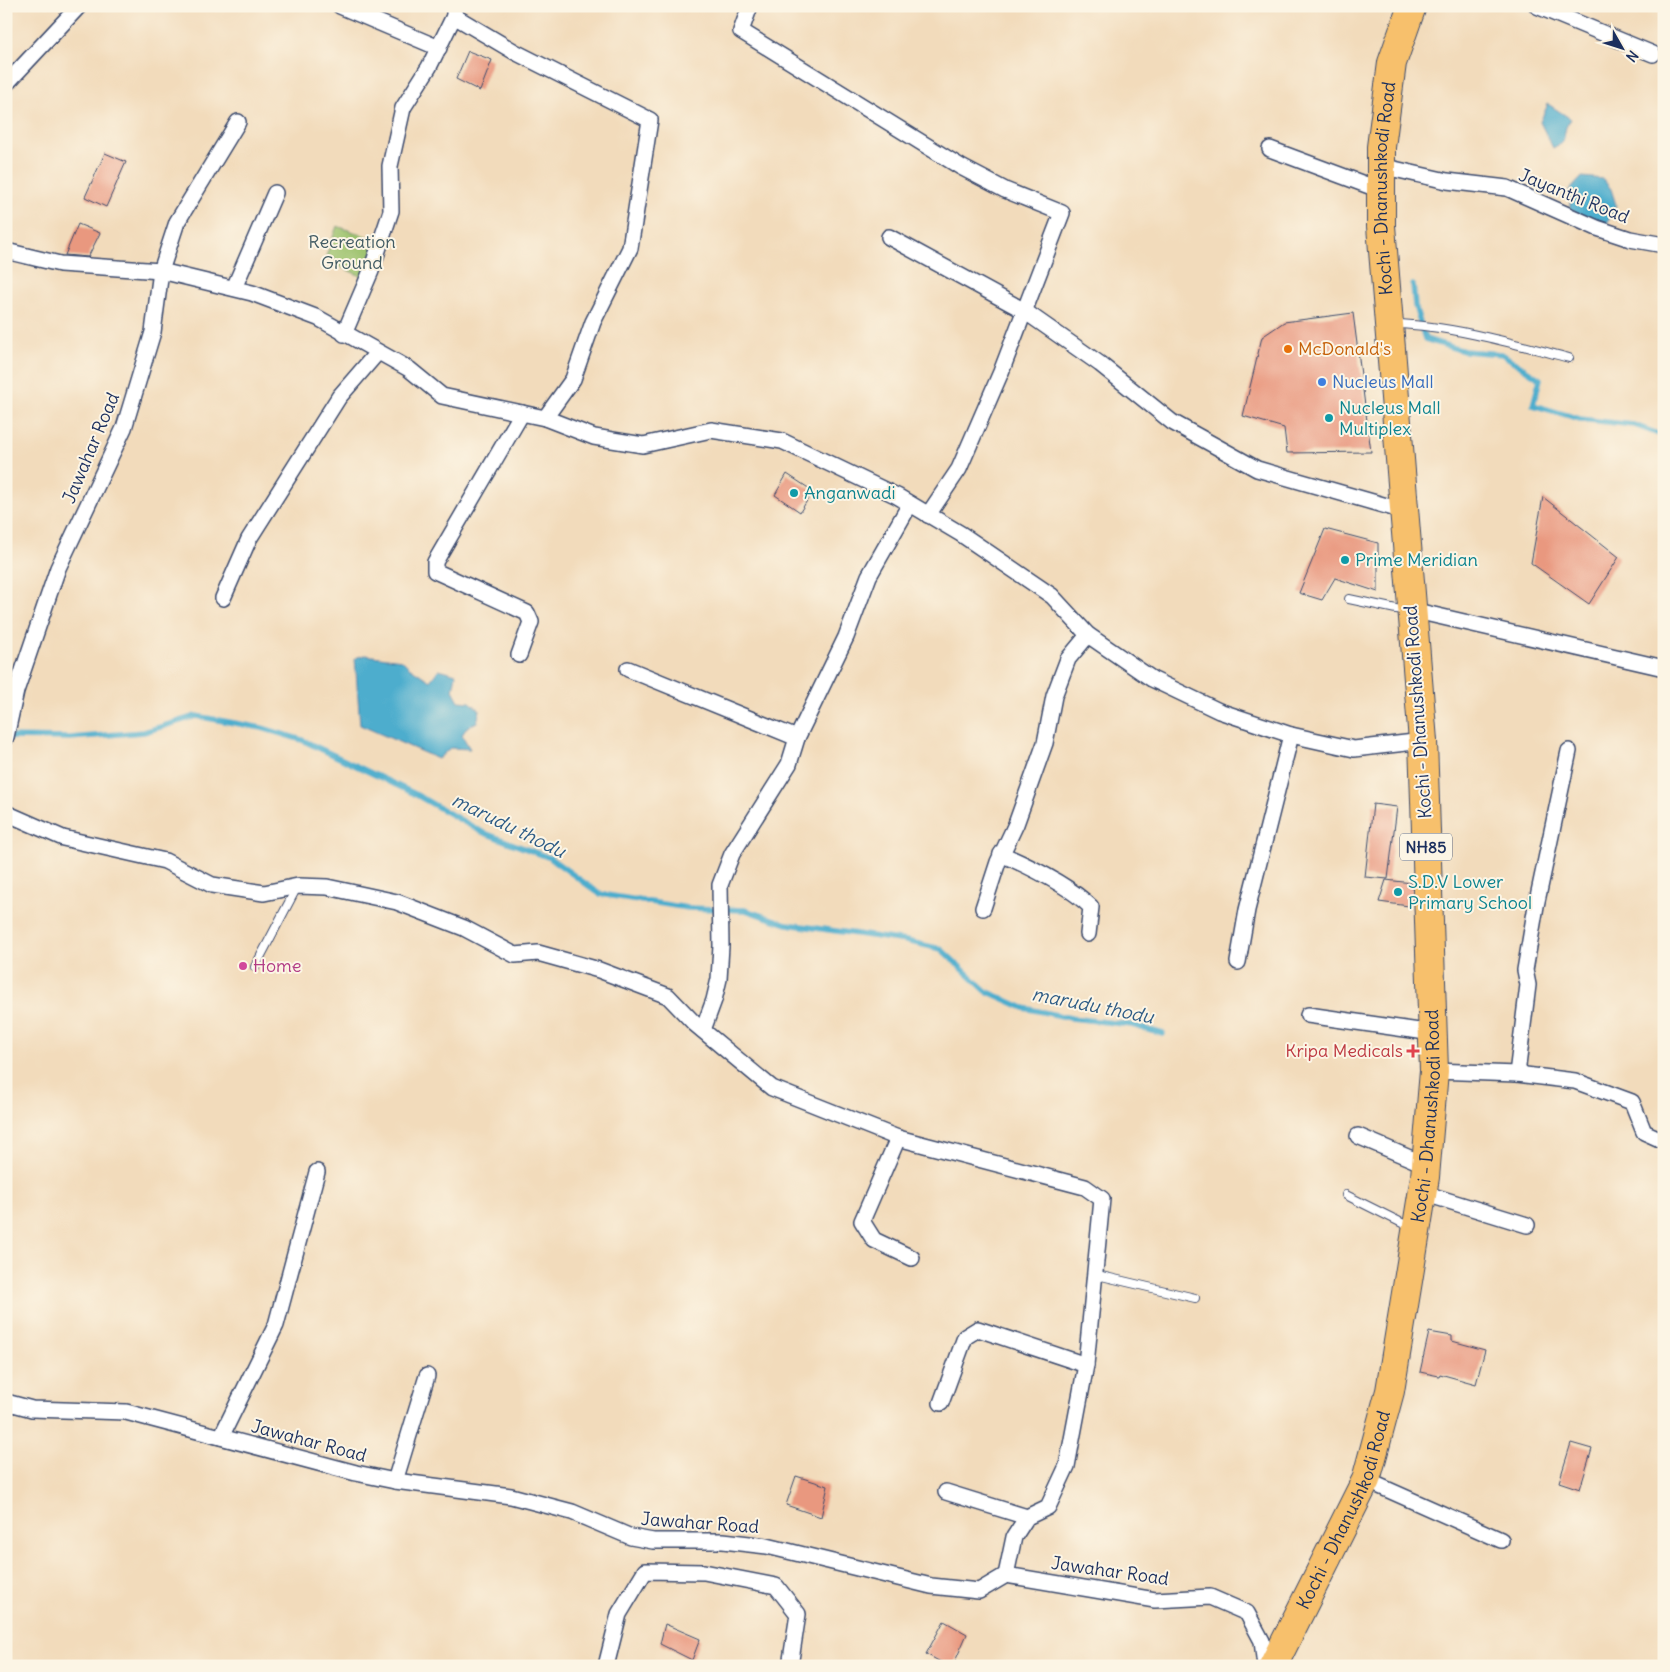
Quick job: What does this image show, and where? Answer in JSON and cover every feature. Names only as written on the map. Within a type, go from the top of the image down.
[{"type":"highway","name":"Kochi - Dhanushkodi Road","points":[[1273,1666],[1366,1480],[1390,1391],[1423,1193],[1434,1070],[1423,741],[1404,511],[1398,324],[1380,226],[1381,147],[1392,63],[1412,6]]},
{"type":"street","points":[[6,84],[78,6]]},
{"type":"street","points":[[340,6],[439,48]]},
{"type":"street","points":[[750,6],[741,32],[961,167],[1005,190],[1062,213],[1023,310],[1001,372],[959,469],[928,515]]},
{"type":"street","points":[[1537,6],[1653,54]]},
{"type":"street","points":[[344,334],[371,270],[391,211],[390,166],[403,108],[439,48],[454,11],[515,52],[650,120],[630,248],[593,322],[572,379],[545,418]]},
{"type":"street","name":"Jawahar Road","points":[[7,736],[16,691],[58,568],[124,428],[153,332],[161,270],[177,222],[238,122]]},
{"type":"street","name":"Jayanthi Road","points":[[1270,148],[1381,178],[1447,181],[1507,188],[1597,228],[1630,239],[1664,245]]},
{"type":"street","points":[[234,288],[275,193]]},
{"type":"street","points":[[889,237],[1023,310],[1100,364],[1172,422],[1258,469],[1404,511]]},
{"type":"street","points":[[6,251],[60,264],[161,270],[234,288],[318,318],[409,369],[442,396],[545,418],[594,437],[643,445],[711,430],[782,441],[910,504],[928,515],[1052,596],[1088,635],[1152,679],[1219,710],[1291,735],[1354,749],[1423,741]]},
{"type":"street","points":[[224,598],[249,539],[339,397],[377,352]]},
{"type":"street","points":[[519,655],[531,622],[528,613],[435,571],[435,562],[522,413]]},
{"type":"street","points":[[703,1030],[714,1000],[718,979],[721,946],[720,884],[732,854],[788,764],[797,738],[846,637],[868,576],[910,504]]},
{"type":"street","points":[[1412,610],[1664,668]]},
{"type":"street","points":[[983,908],[1001,854],[1029,790],[1044,742],[1054,696],[1068,658],[1088,635]]},
{"type":"street","points":[[628,669],[797,738]]},
{"type":"street","points":[[1238,962],[1247,910],[1291,735]]},
{"type":"street","points":[[1517,1074],[1528,985],[1525,970],[1536,906],[1569,751]]},
{"type":"street","points":[[6,812],[63,838],[165,861],[212,885],[264,893],[298,886],[328,887],[397,902],[464,928],[515,955],[538,954],[599,970],[668,996],[703,1030],[772,1088],[898,1138],[1084,1187],[1102,1199],[1093,1274],[1086,1365],[1067,1466],[1048,1507],[1027,1517],[1014,1537],[1006,1575]]},
{"type":"street","points":[[1001,854],[1023,864],[1079,896],[1091,907],[1088,934]]},
{"type":"street","points":[[1308,1014],[1433,1033]]},
{"type":"street","points":[[1434,1070],[1517,1074],[1575,1082],[1632,1102],[1644,1132],[1664,1142]]},
{"type":"street","points":[[1358,1136],[1426,1165]]},
{"type":"street","points":[[898,1138],[862,1221],[874,1240],[912,1258]]},
{"type":"street","points":[[221,1437],[276,1324],[317,1172]]},
{"type":"street","points":[[1423,1193],[1527,1225]]},
{"type":"street","points":[[941,1403],[965,1336],[978,1328],[1086,1365]]},
{"type":"street","points":[[395,1481],[427,1376]]},
{"type":"street","name":"Jawahar Road","points":[[6,1402],[32,1409],[126,1412],[356,1473],[395,1481],[511,1496],[572,1512],[631,1537],[653,1541],[723,1541],[767,1546],[931,1586],[980,1591],[1006,1575],[1155,1600],[1210,1597],[1247,1613],[1262,1641],[1265,1666]]},
{"type":"street","points":[[1366,1480],[1501,1540]]},
{"type":"street","points":[[946,1492],[1027,1517]]},
{"type":"street","points":[[606,1666],[619,1614],[645,1571],[704,1572],[776,1586],[798,1614],[790,1666]]},
{"type":"lane","points":[[1398,324],[1486,338],[1569,358]]},
{"type":"lane","points":[[1349,599],[1396,609],[1412,610]]},
{"type":"lane","points":[[255,967],[298,886]]},
{"type":"lane","points":[[1346,1196],[1416,1230]]},
{"type":"lane","points":[[1093,1274],[1195,1298]]},
{"type":"green space","name":"Recreation Ground","points":[[337,226],[377,240],[363,277],[334,264],[335,259],[326,256]]},
{"type":"water","points":[[1548,104],[1571,119],[1566,127],[1563,142],[1553,148],[1540,122]]},
{"type":"water","points":[[1582,177],[1603,179],[1611,189],[1616,205],[1604,230],[1571,210],[1569,191]]},
{"type":"water","points":[[365,655],[402,660],[430,681],[439,669],[456,674],[453,690],[459,701],[470,702],[480,710],[477,722],[467,727],[462,735],[470,749],[450,748],[438,759],[360,725],[355,658]]},
{"type":"building","points":[[468,51],[492,60],[480,91],[456,79]]},
{"type":"building","points":[[105,153],[126,162],[106,207],[85,197]]},
{"type":"building","points":[[78,224],[100,233],[88,257],[65,255]]},
{"type":"building","points":[[1353,313],[1371,452],[1287,453],[1284,428],[1243,416],[1262,337],[1284,322]]},
{"type":"building","name":"Anganwadi","points":[[787,474],[813,491],[800,512],[775,495]]},
{"type":"building","points":[[1543,497],[1619,557],[1589,604],[1531,563]]},
{"type":"building","name":"Prime Meridian","points":[[1325,529],[1378,543],[1378,592],[1335,578],[1322,600],[1299,593]]},
{"type":"building","name":"S.D.V Lower Primary School","points":[[1373,804],[1397,807],[1388,879],[1365,877]]},
{"type":"building","name":"S.D.V Lower Primary School","points":[[1386,880],[1412,883],[1413,897],[1409,906],[1379,902]]},
{"type":"building","points":[[1429,1332],[1452,1336],[1452,1341],[1485,1350],[1476,1384],[1440,1374],[1439,1376],[1420,1372]]},
{"type":"building","points":[[1571,1443],[1592,1449],[1580,1489],[1559,1482]]},
{"type":"building","points":[[796,1476],[828,1486],[821,1517],[786,1505]]},
{"type":"building","points":[[944,1621],[967,1634],[953,1666],[948,1666],[926,1654]]},
{"type":"building","points":[[665,1624],[700,1639],[692,1660],[660,1644]]},
{"type":"waterway","points":[[1413,285],[1415,306],[1425,339],[1464,351],[1502,354],[1540,379],[1533,405],[1580,419],[1634,425],[1664,436]]},
{"type":"waterway","name":"marudu thodu","points":[[6,737],[70,738],[144,732],[196,716],[262,728],[302,740],[413,793],[482,832],[550,858],[600,894],[688,908],[745,910],[787,924],[906,941],[941,949],[986,991],[1024,1008],[1071,1018],[1132,1025],[1163,1034]]},
{"type":"place","name":"McDonald's","points":[[1288,349]]},
{"type":"place","name":"Nucleus Mall","points":[[1322,382]]},
{"type":"place","name":"Nucleus Mall Multiplex","points":[[1329,418]]},
{"type":"place","name":"Anganwadi","points":[[794,493]]},
{"type":"place","name":"Prime Meridian","points":[[1345,560]]},
{"type":"place","name":"S.D.V Lower Primary School","points":[[1398,892]]},
{"type":"place","name":"Home","points":[[243,966]]},
{"type":"place","name":"Kripa Medicals","points":[[1413,1051]]}]
